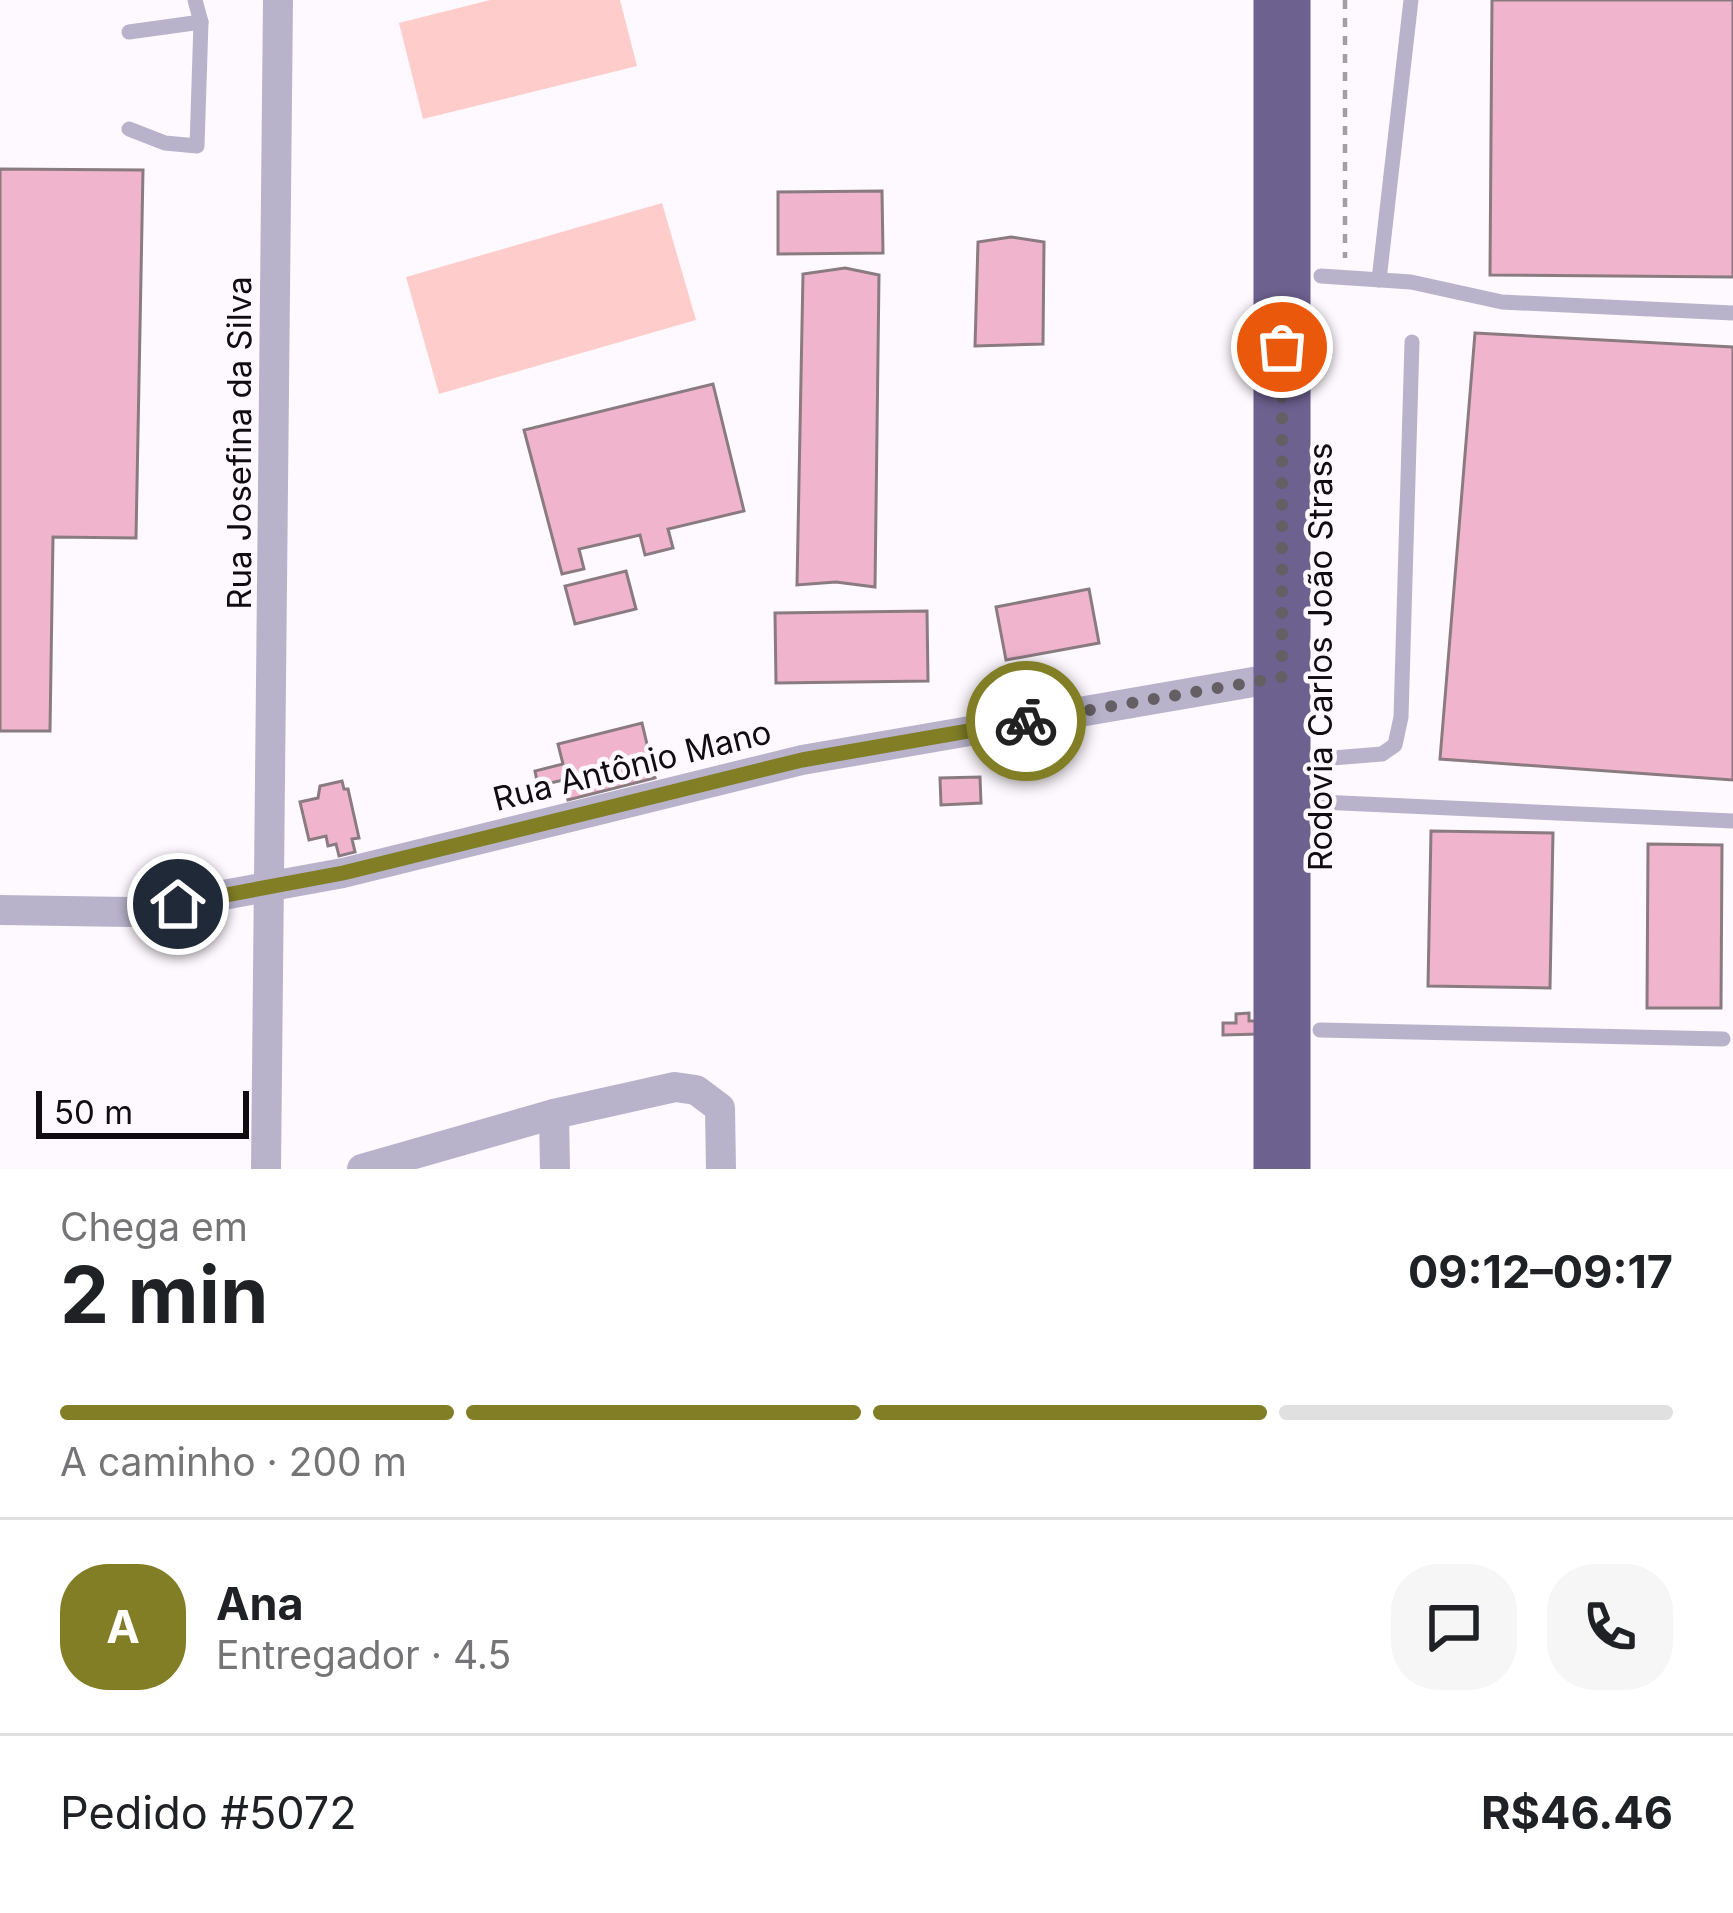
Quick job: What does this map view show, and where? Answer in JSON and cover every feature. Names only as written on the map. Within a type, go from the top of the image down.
[{"type":"highway","name":"Rodovia Carlos João Strass","points":[[1282,0],[1282,1169]]},
{"type":"highway","name":"Rodovia Carlos João Strass","points":[[1320,1169],[1320,780],[1333,277],[1321,0]]},
{"type":"street","name":"Rua Josefina da Silva","points":[[266,1169],[278,0]]},
{"type":"street","name":"Rua Antônio Mano","points":[[0,910],[130,912],[343,873],[802,760],[1282,677]]},
{"type":"street","points":[[362,1169],[554,1114],[675,1087],[696,1090],[720,1108],[721,1169]]},
{"type":"street","points":[[554,1114],[555,1169]]},
{"type":"lane","points":[[130,129],[165,143],[197,146],[201,22],[194,0]]},
{"type":"lane","points":[[1379,280],[1411,0]]},
{"type":"lane","points":[[130,32],[201,22]]},
{"type":"lane","points":[[1333,277],[1411,282],[1502,302],[1733,314]]},
{"type":"lane","points":[[1320,780],[1395,745],[1401,717],[1412,342]]},
{"type":"lane","points":[[1320,780],[1733,821]]},
{"type":"lane","points":[[1320,1030],[1723,1039]]},
{"type":"path","points":[[1333,277],[1345,0]]},
{"type":"shaded area","points":[[490,0],[620,0],[637,66],[423,119],[399,23]]},
{"type":"shaded area","points":[[662,203],[696,320],[439,394],[406,277]]},
{"type":"building","points":[[1492,0],[1733,0],[1733,277],[1490,275]]},
{"type":"building","points":[[0,169],[143,170],[136,538],[53,537],[50,731],[0,731]]},
{"type":"building","points":[[882,191],[883,253],[778,254],[778,192]]},
{"type":"building","points":[[1011,237],[1044,242],[1043,344],[975,346],[978,242]]},
{"type":"building","points":[[845,268],[879,275],[875,587],[836,582],[797,585],[803,274]]},
{"type":"building","points":[[1475,333],[1733,347],[1733,780],[1440,759]]},
{"type":"building","points":[[713,384],[744,511],[668,529],[673,548],[645,555],[640,535],[579,549],[584,569],[562,574],[524,430]]},
{"type":"building","points":[[626,571],[636,609],[575,624],[565,586]]},
{"type":"building","points":[[1089,589],[1099,643],[1006,660],[996,607]]},
{"type":"building","points":[[927,611],[928,681],[776,683],[775,613]]},
{"type":"building","points":[[642,723],[655,778],[568,800],[563,780],[538,786],[535,771],[563,764],[558,744]]},
{"type":"building","points":[[980,777],[981,803],[941,805],[940,778]]},
{"type":"building","points":[[342,781],[359,838],[352,839],[355,852],[339,856],[336,844],[328,846],[326,836],[309,840],[300,802],[318,798],[320,786]]},
{"type":"building","points":[[1431,831],[1553,833],[1550,988],[1428,986]]},
{"type":"building","points":[[1648,844],[1722,845],[1721,1008],[1647,1008]]},
{"type":"building","points":[[1249,1013],[1249,1021],[1258,1021],[1259,1034],[1223,1035],[1223,1023],[1236,1023],[1236,1014]]},
{"type":"way so far","points":[[1026,721],[1282,677],[1282,347]]},
{"type":"route","points":[[178,904],[343,873],[802,760],[1026,721]]}]
